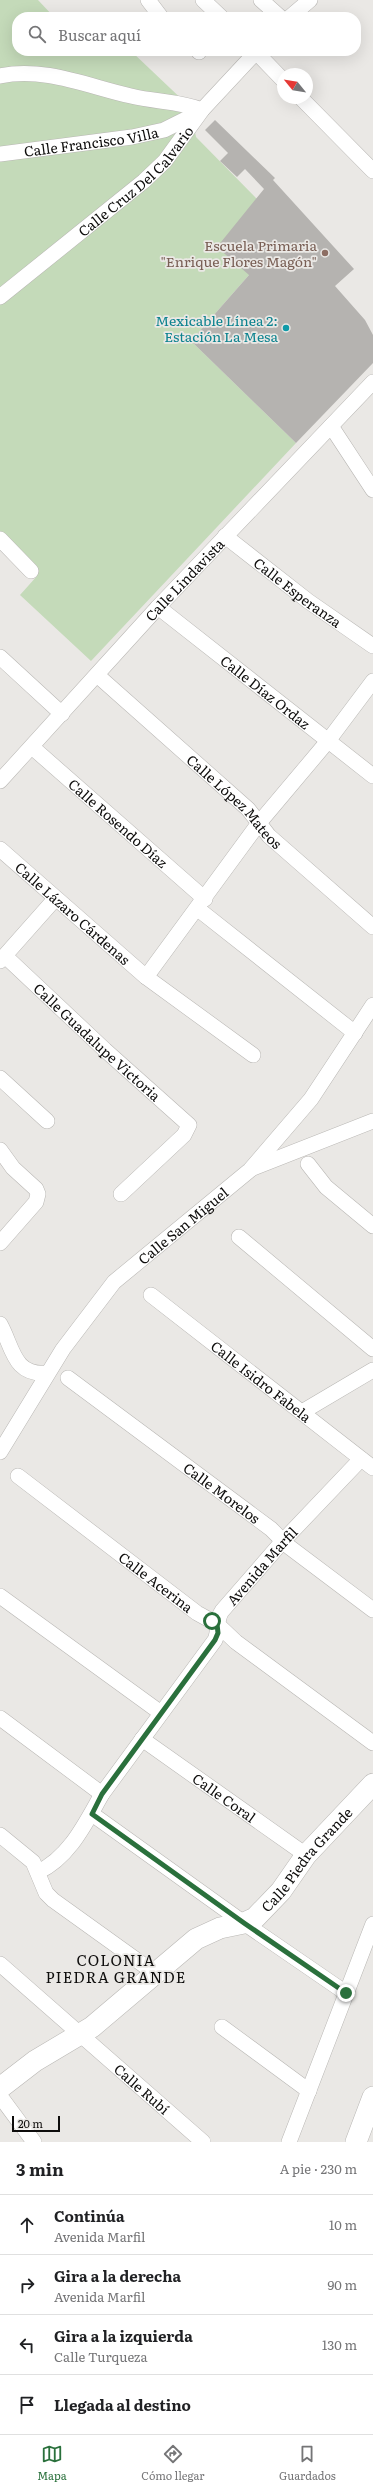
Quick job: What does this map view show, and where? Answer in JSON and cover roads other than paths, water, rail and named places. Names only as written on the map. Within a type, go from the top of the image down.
[{"type":"street","points":[[148,0],[157,12]]},
{"type":"street","points":[[203,0],[215,12]]},
{"type":"street","points":[[261,0],[274,12]]},
{"type":"street","points":[[296,12],[310,0]]},
{"type":"street","name":"Calle Cruz Del Calvario","points":[[0,297],[144,181],[165,161],[202,110],[251,56]]},
{"type":"street","points":[[261,56],[277,74]]},
{"type":"street","points":[[0,76],[30,73],[101,88],[130,96],[188,104],[202,110]]},
{"type":"street","points":[[307,104],[373,171]]},
{"type":"street","name":"Calle Francisco Villa","points":[[0,154],[132,137],[164,130],[202,110]]},
{"type":"street","name":"Calle Lindavista","points":[[0,781],[158,607],[373,382]]},
{"type":"street","points":[[331,426],[373,490]]},
{"type":"street","name":"Calle Esperanza","points":[[225,536],[308,601],[373,646]]},
{"type":"street","points":[[0,539],[31,572]]},
{"type":"street","name":"Calle Díaz Ordaz","points":[[158,607],[373,776]]},
{"type":"street","points":[[0,657],[62,714]]},
{"type":"street","name":"Calle López Mateos","points":[[97,675],[248,809],[269,836],[373,927]]},
{"type":"street","points":[[146,977],[202,904],[259,823],[328,741],[373,681]]},
{"type":"street","name":"Calle Rosendo Díaz","points":[[32,747],[202,904],[355,1033]]},
{"type":"street","name":"Calle Lázaro Cárdenas","points":[[0,849],[55,899],[146,977],[254,1055]]},
{"type":"street","name":"Calle Guadalupe Victoria","points":[[55,899],[2,959],[188,1123],[190,1128],[121,1194]]},
{"type":"street","name":"Calle San Miguel","points":[[0,1452],[47,1373],[114,1282],[250,1170],[310,1099],[373,1005]]},
{"type":"street","points":[[0,1078],[47,1121]]},
{"type":"street","points":[[250,1170],[373,1121]]},
{"type":"street","points":[[0,1150],[12,1168],[36,1189],[37,1198],[0,1243]]},
{"type":"street","points":[[308,1164],[326,1187],[373,1226]]},
{"type":"street","points":[[239,1237],[373,1349]]},
{"type":"street","name":"Calle Isidro Fabela","points":[[151,1295],[367,1464]]},
{"type":"street","points":[[0,1324],[12,1353],[20,1364],[28,1371],[47,1373]]},
{"type":"street","points":[[302,1412],[373,1370]]},
{"type":"street","name":"Calle Morelos","points":[[68,1378],[271,1529],[282,1542],[373,1610]]},
{"type":"street","name":"Avenida Marfil","points":[[38,1872],[50,1866],[58,1858],[92,1814],[102,1794],[215,1640],[218,1633],[217,1624],[222,1611],[282,1542],[367,1464]]},
{"type":"street","name":"Calle Acerina","points":[[18,1476],[197,1613],[217,1624],[236,1642],[373,1743]]},
{"type":"street","points":[[0,1596],[161,1713]]},
{"type":"street","points":[[0,1718],[102,1794]]},
{"type":"street","name":"Calle Coral","points":[[142,1739],[306,1855]]},
{"type":"street","name":"Calle Piedra Grande","points":[[0,2088],[35,2061],[80,2036],[196,1940],[211,1931],[244,1923],[255,1918],[274,1899],[306,1855],[373,1784]]},
{"type":"street","points":[[92,1814],[244,1923],[346,1993]]},
{"type":"street","points":[[0,1835],[28,1856],[38,1872],[46,1893],[53,1900],[156,1974]]},
{"type":"street","points":[[289,2142],[373,1924]]},
{"type":"street","name":"Calle Rubí","points":[[0,1964],[80,2036],[203,2142]]},
{"type":"street","points":[[222,2027],[309,2091]]},
{"type":"street","points":[[0,2096],[34,2142]]},
{"type":"street","points":[[356,2142],[373,2097]]},
{"type":"place","name":"Escuela Primaria \"Enrique Flores Magón\"","points":[[325,253]]},
{"type":"place","name":"Mexicable Línea 2: Estación La Mesa","points":[[286,328]]},
{"type":"district","name":"COLONIA PIEDRA GRANDE","points":[[116,1968]]}]
